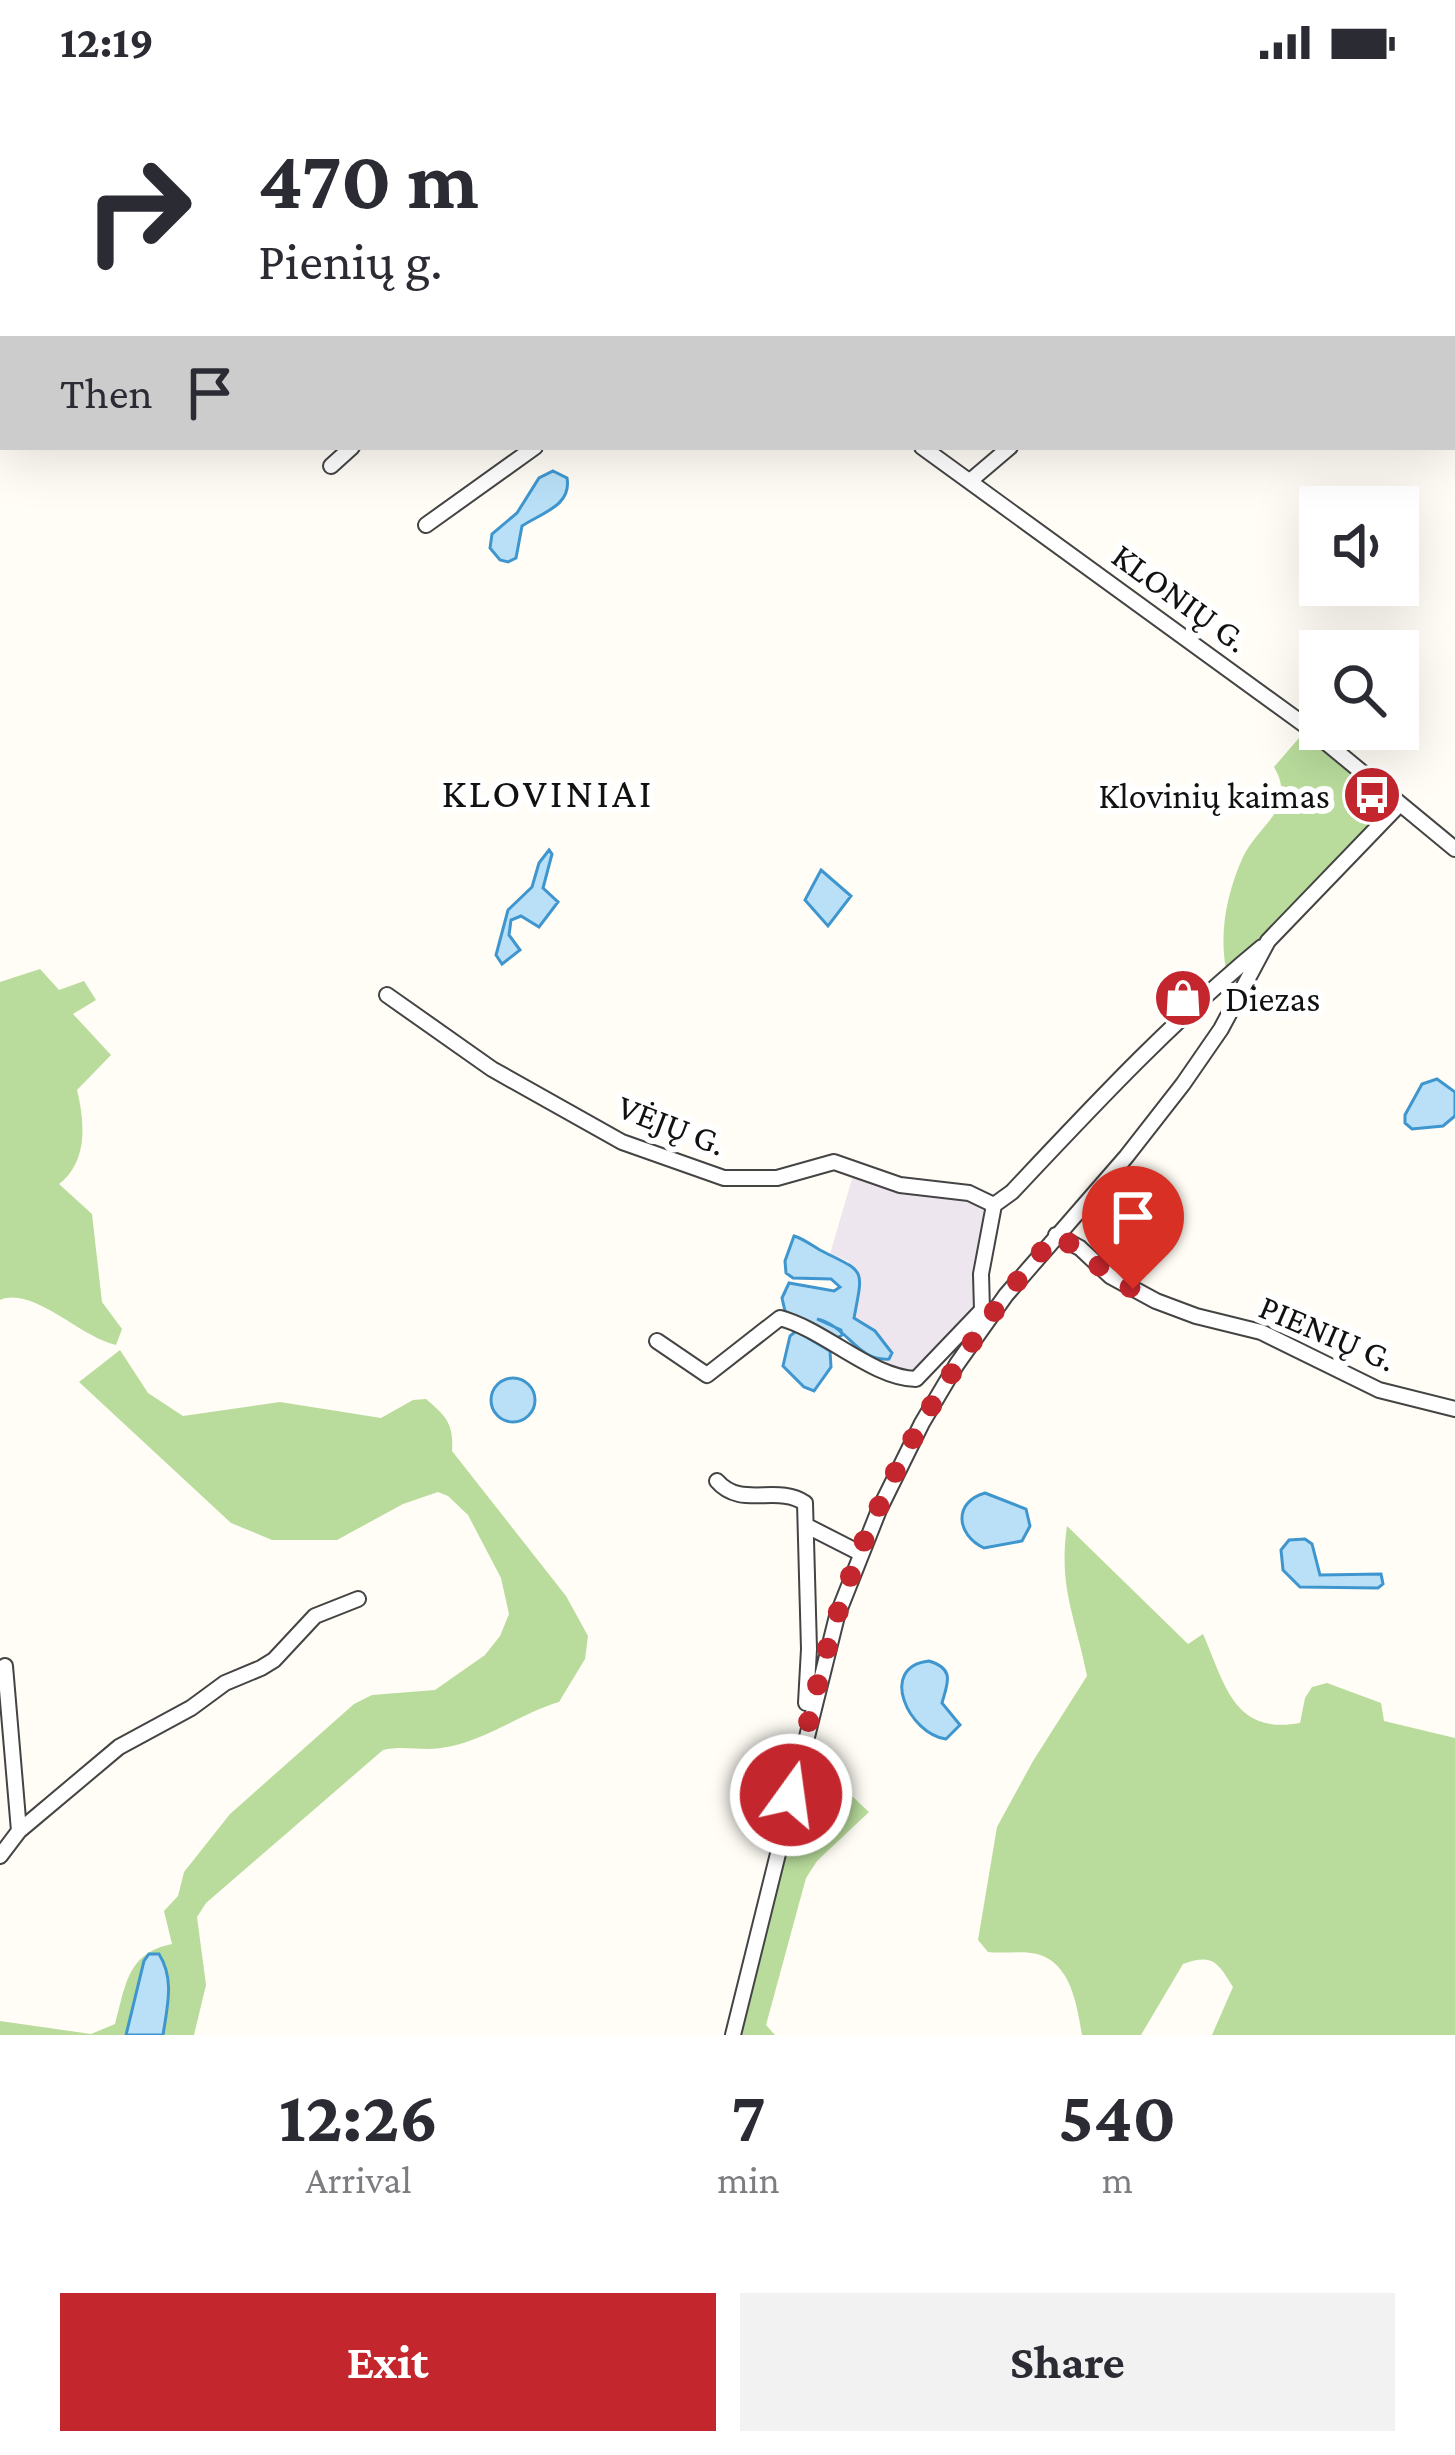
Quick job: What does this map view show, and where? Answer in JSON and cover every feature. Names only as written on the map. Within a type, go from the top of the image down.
[{"type":"street","points":[[331,466],[349,450]]},
{"type":"street","points":[[426,525],[531,450]]},
{"type":"street","name":"KLONIŲ G.","points":[[926,450],[1306,726],[1455,849]]},
{"type":"street","points":[[970,481],[1006,450]]},
{"type":"street","points":[[733,2035],[827,1651],[860,1553],[922,1423],[986,1313],[981,1274],[994,1205],[1214,986],[1268,941],[1399,805]]},
{"type":"street","points":[[657,1341],[707,1375],[780,1318],[883,1370],[916,1379],[986,1313],[1151,1125],[1236,1003],[1268,941]]},
{"type":"street","points":[[1214,986],[1236,1003]]},
{"type":"street","name":"VĖJŲ G.","points":[[387,994],[492,1069],[597,1129],[724,1178],[777,1178],[834,1162],[901,1185],[968,1193],[994,1205]]},
{"type":"street","name":"PIENIŲ G.","points":[[1056,1235],[1080,1248],[1110,1276],[1156,1301],[1261,1332],[1379,1390],[1455,1409]]},
{"type":"street","points":[[717,1480],[727,1493],[740,1497],[800,1498],[808,1513],[806,1703]]},
{"type":"street","points":[[807,1526],[860,1553]]},
{"type":"street","points":[[0,1856],[20,1831],[119,1747],[191,1708],[225,1683],[262,1669],[315,1616],[358,1599]]},
{"type":"street","points":[[5,1666],[20,1831]]},
{"type":"shaded area","points":[[854,1172],[967,1198],[984,1211],[976,1308],[914,1374],[883,1366],[892,1353],[875,1331],[854,1318],[860,1285],[848,1261],[830,1254]]},
{"type":"green space","points":[[1299,738],[1299,750],[1327,750],[1388,804],[1385,814],[1282,919],[1226,969],[1224,927],[1233,884],[1243,857],[1282,794],[1274,767]]},
{"type":"green space","points":[[40,969],[59,990],[84,981],[96,1000],[73,1014],[111,1055],[77,1090],[82,1115],[80,1153],[59,1184],[92,1214],[102,1302],[122,1329],[116,1345],[27,1300],[0,1300],[0,982]]},
{"type":"green space","points":[[120,1350],[148,1393],[183,1416],[280,1402],[381,1418],[413,1400],[426,1399],[447,1421],[452,1451],[566,1596],[588,1636],[585,1659],[559,1702],[457,1745],[383,1750],[206,1903],[197,1917],[206,1985],[194,2035],[163,2035],[170,1992],[165,1963],[136,2006],[126,2035],[0,2035],[0,2021],[91,2034],[115,2024],[137,1963],[157,1948],[172,1944],[164,1911],[178,1896],[184,1872],[230,1814],[354,1704],[372,1695],[435,1690],[485,1655],[509,1614],[501,1578],[468,1515],[438,1492],[403,1504],[337,1540],[272,1540],[231,1523],[79,1382]]},
{"type":"green space","points":[[1067,1526],[1188,1644],[1203,1634],[1235,1702],[1260,1721],[1300,1723],[1312,1687],[1327,1683],[1381,1703],[1384,1721],[1455,1738],[1455,2035],[1212,2035],[1233,1987],[1218,1966],[1201,1960],[1183,1964],[1141,2035],[1082,2035],[1070,1987],[1058,1966],[1032,1953],[988,1952],[978,1940],[997,1827],[1087,1676],[1066,1585]]},
{"type":"green space","points":[[804,1773],[853,1797],[869,1812],[817,1861],[806,1878],[766,2025],[775,2035],[742,2035]]},
{"type":"water","points":[[553,471],[567,478],[565,495],[554,508],[522,526],[516,558],[500,560],[490,548],[492,534],[517,513],[539,478]]},
{"type":"water","points":[[549,850],[543,888],[558,902],[539,927],[521,916],[511,920],[509,935],[520,950],[502,964],[496,955],[508,910],[532,887],[539,863]]},
{"type":"water","points":[[821,870],[851,896],[828,926],[805,900]]},
{"type":"water","points":[[1437,1079],[1455,1092],[1455,1116],[1443,1126],[1412,1129],[1405,1115],[1422,1084]]},
{"type":"water","points":[[794,1236],[858,1273],[854,1318],[875,1331],[892,1353],[889,1359],[869,1355],[842,1333],[837,1338],[785,1311],[782,1298],[789,1283],[834,1291],[840,1287],[831,1279],[793,1278],[786,1273]]},
{"type":"water","points":[[796,1331],[830,1351],[831,1367],[814,1391],[783,1366],[790,1336]]},
{"type":"water","points":[[513,1378],[529,1384],[535,1400],[529,1416],[513,1422],[497,1416],[491,1400],[497,1384]]},
{"type":"water","points":[[985,1493],[1026,1509],[1030,1526],[1022,1541],[984,1548],[968,1535],[963,1511]]},
{"type":"water","points":[[1305,1539],[1312,1544],[1320,1575],[1381,1574],[1383,1584],[1378,1588],[1300,1587],[1283,1570],[1281,1550],[1289,1540]]},
{"type":"water","points":[[929,1661],[946,1673],[942,1703],[960,1725],[946,1739],[920,1726],[904,1700],[905,1675],[913,1666]]},
{"type":"water","points":[[149,1954],[159,1954],[167,1973],[163,2035],[126,2035],[144,1961]]},
{"type":"place","name":"Klovinių kaimas","points":[[1372,795]]},
{"type":"place","name":"Diezas","points":[[1183,998]]},
{"type":"district","name":"KLOVINIAI","points":[[548,792]]},
{"type":"route","points":[[791,1795],[848,1583],[907,1452],[957,1364],[1056,1235],[1133,1289]]}]
